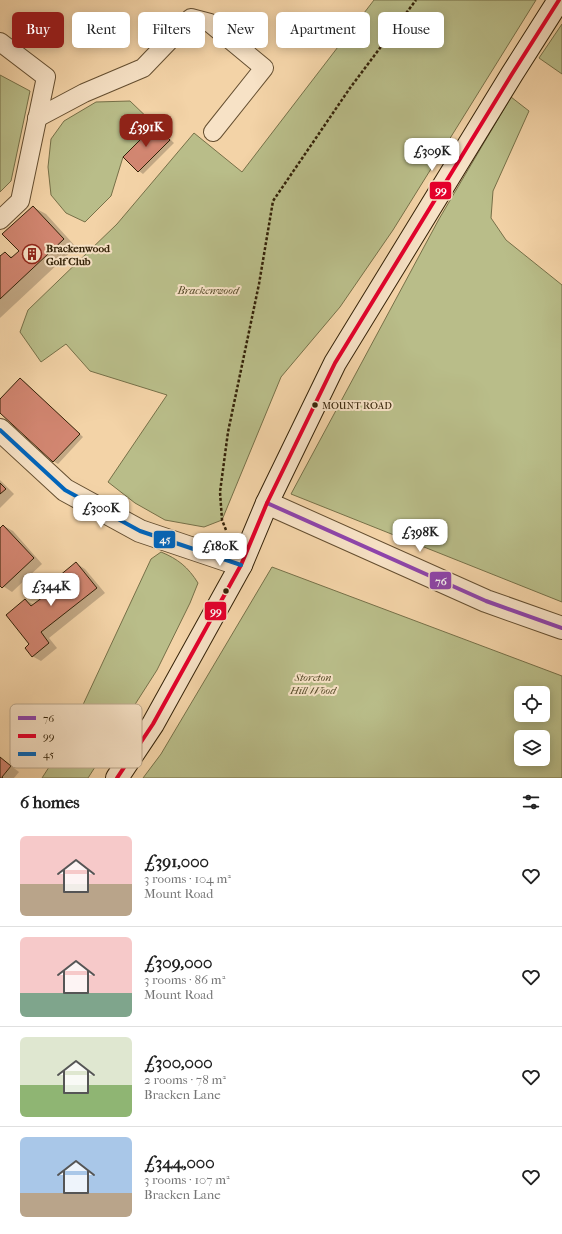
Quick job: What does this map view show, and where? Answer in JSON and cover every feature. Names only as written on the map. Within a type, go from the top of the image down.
[{"type":"main road","points":[[142,740],[153,724],[241,566],[267,503],[335,363],[559,0]]},
{"type":"main road","points":[[0,430],[65,490],[140,532],[241,566]]},
{"type":"main road","points":[[267,503],[486,601],[562,628]]},
{"type":"main road","points":[[117,778],[124,768]]},
{"type":"lane","points":[[37,118],[84,93],[143,68],[191,18],[210,23],[264,68],[213,132]]},
{"type":"lane","points":[[0,42],[46,77],[20,201],[0,220]]},
{"type":"path","points":[[241,566],[222,520],[220,492],[228,432],[259,284],[273,201],[350,88],[416,0]]},
{"type":"green space","name":"Brackenwood","points":[[374,0],[536,0],[393,230],[340,307],[281,377],[222,520],[204,527],[165,520],[135,503],[108,482],[167,395],[90,371],[66,344],[41,362],[20,332],[28,310],[117,224],[194,133],[242,172],[337,48],[370,48],[370,12],[365,12]]},
{"type":"green space","points":[[562,24],[562,74],[539,58]]},
{"type":"green space","points":[[0,75],[30,91],[11,181],[0,192]]},
{"type":"green space","points":[[511,97],[529,111],[493,191],[491,218],[506,240],[562,285],[562,602],[291,494],[439,219]]},
{"type":"green space","points":[[130,101],[155,125],[123,157],[111,196],[85,222],[66,213],[51,195],[48,167],[51,139],[64,121],[96,102]]},
{"type":"green space","points":[[161,552],[182,564],[190,572],[198,583],[190,603],[157,670],[135,704],[83,704],[151,559]]},
{"type":"green space","name":"Storeton Hill Wood","points":[[272,567],[562,676],[562,778],[143,778],[161,754]]},
{"type":"green space","points":[[48,768],[94,768],[88,778],[42,778]]},
{"type":"building","points":[[155,125],[170,140],[138,172],[123,157]]},
{"type":"building","name":"Brackenwood Golf Club","points":[[33,206],[64,239],[0,299],[0,256],[5,252],[11,258],[19,251],[2,234]]},
{"type":"building","points":[[20,378],[80,434],[53,462],[0,413],[0,399]]},
{"type":"building","points":[[0,483],[6,489],[0,494]]},
{"type":"building","points":[[3,525],[34,558],[2,588],[0,586],[0,528]]},
{"type":"building","points":[[76,562],[97,588],[41,632],[49,643],[32,657],[25,648],[29,644],[6,615],[25,599],[31,606],[51,591],[47,586]]},
{"type":"building","points":[[0,757],[10,765],[10,767],[2,777],[3,778],[0,778]]},
{"type":"transit line","name":"99","points":[[142,740],[153,724],[241,565],[267,503],[335,363],[559,0]]},
{"type":"transit line","name":"45","points":[[0,430],[65,490],[140,531],[241,565]]},
{"type":"transit line","name":"76","points":[[267,503],[486,601],[562,628]]},
{"type":"transit line","name":"99","points":[[117,778],[124,768]]},
{"type":"place","name":"Brackenwood Golf Club","points":[[32,254]]},
{"type":"place","name":"MOUNT ROAD","points":[[315,405]]}]
